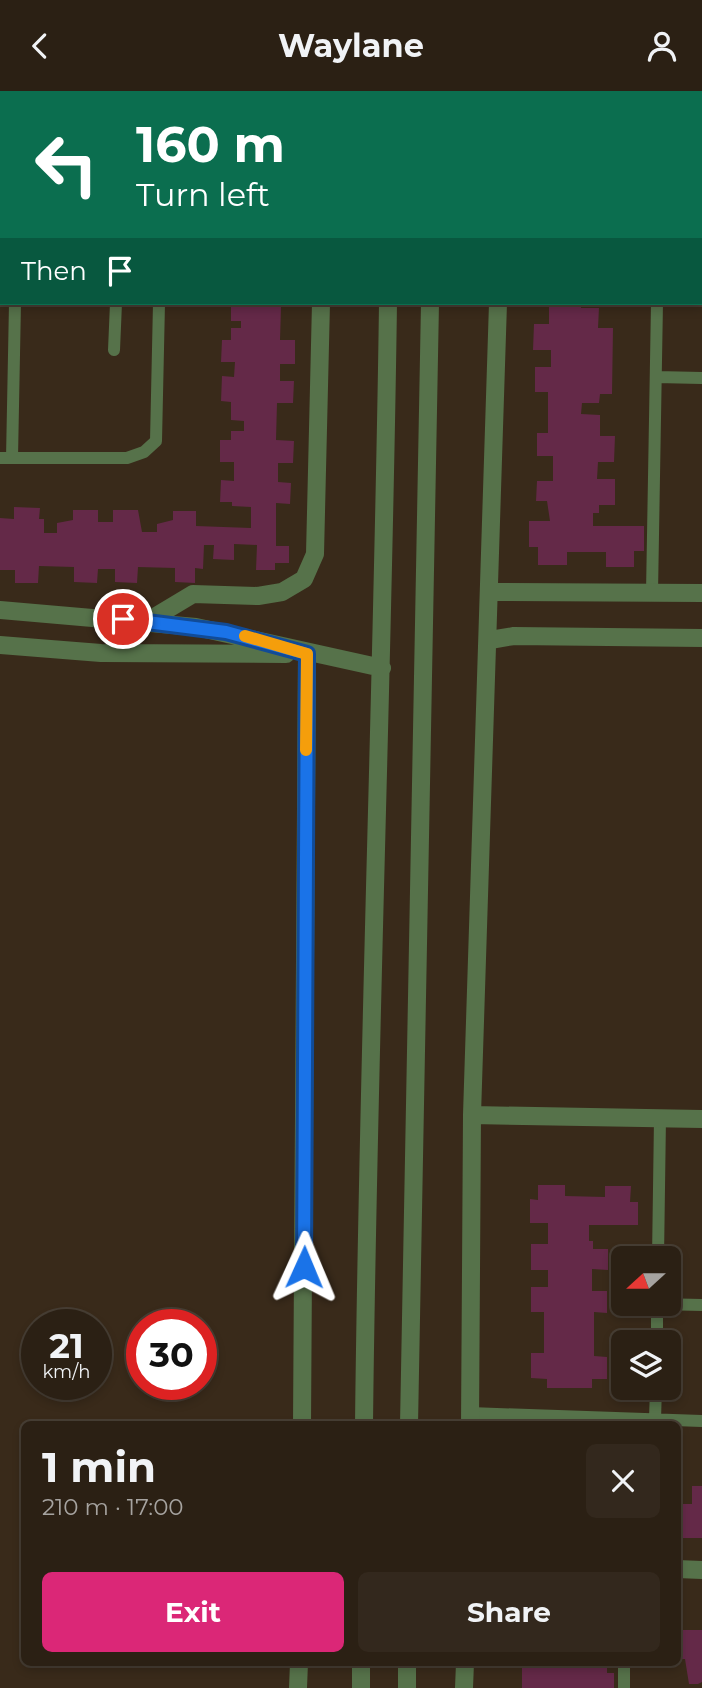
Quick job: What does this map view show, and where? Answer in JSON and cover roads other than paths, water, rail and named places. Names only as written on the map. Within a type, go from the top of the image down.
[{"type":"street","points":[[148,621],[193,594],[258,596],[282,592],[304,579],[315,554],[321,305]]},
{"type":"street","points":[[364,1421],[367,1120],[382,668],[388,305]]},
{"type":"street","points":[[409,1421],[430,305]]},
{"type":"street","points":[[470,1419],[472,1115],[490,640],[498,305]]},
{"type":"street","points":[[491,592],[702,593]]},
{"type":"street","points":[[0,610],[148,621],[226,632],[307,654],[382,668]]},
{"type":"street","points":[[490,640],[514,636],[702,638]]},
{"type":"street","points":[[0,645],[101,653],[307,654]]},
{"type":"street","points":[[302,1421],[307,654]]},
{"type":"street","points":[[472,1115],[702,1119]]},
{"type":"street","points":[[681,1569],[702,1570]]},
{"type":"street","points":[[298,1688],[299,1666]]},
{"type":"street","points":[[361,1666],[361,1688]]},
{"type":"street","points":[[407,1666],[407,1688]]},
{"type":"street","points":[[464,1688],[465,1666]]},
{"type":"lane","points":[[15,305],[6,458],[127,458],[144,452],[156,441],[159,305]]},
{"type":"lane","points":[[114,351],[116,305]]},
{"type":"lane","points":[[652,593],[657,305]]},
{"type":"lane","points":[[656,377],[702,378]]},
{"type":"lane","points":[[658,1246],[660,1118]]},
{"type":"lane","points":[[681,1305],[702,1305]]},
{"type":"lane","points":[[655,1419],[656,1400]]},
{"type":"lane","points":[[470,1419],[702,1420]]},
{"type":"lane","points":[[624,1666],[624,1688]]}]
